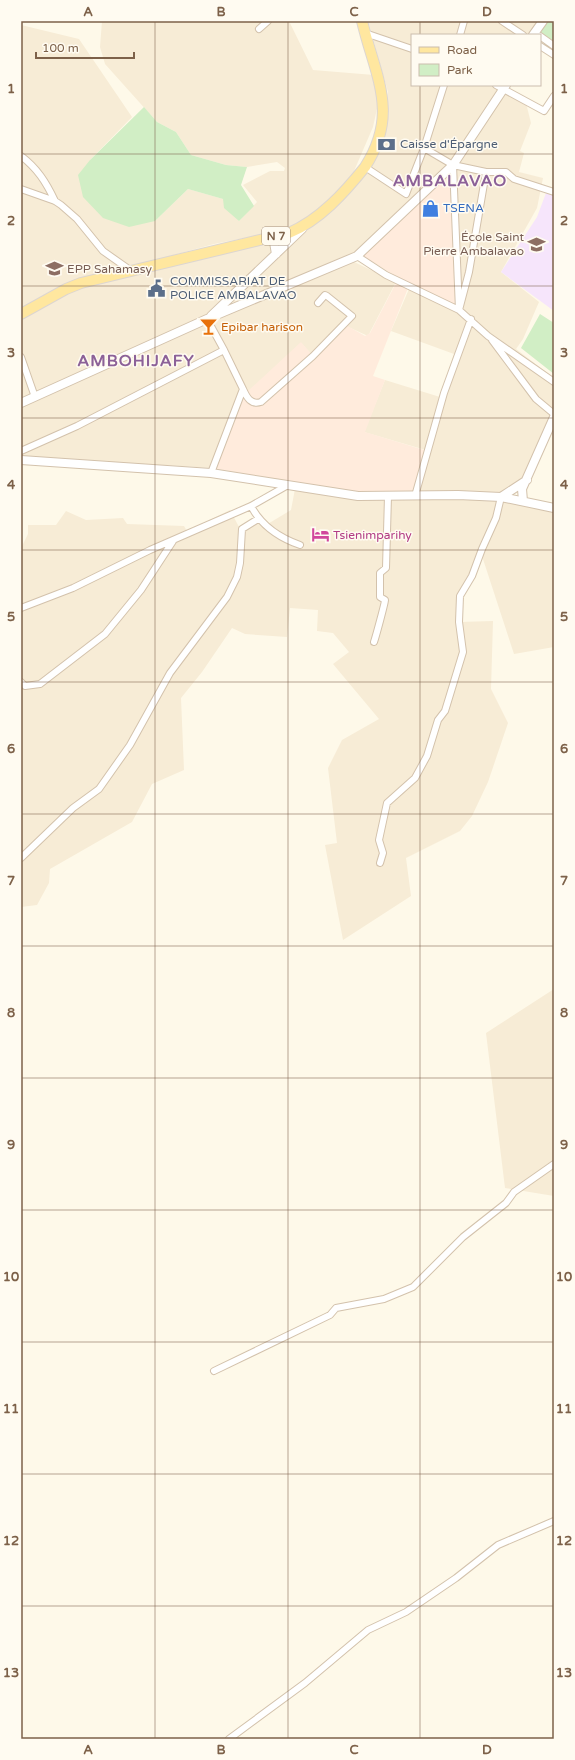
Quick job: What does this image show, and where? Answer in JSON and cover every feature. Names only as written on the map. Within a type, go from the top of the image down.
[{"type":"main road","name":"N 7","points":[[21,314],[66,289],[81,283],[289,233],[304,227],[319,215],[365,167],[382,126],[384,109],[383,96],[362,21]]},
{"type":"street","points":[[259,29],[268,21]]},
{"type":"street","points":[[460,34],[464,21]]},
{"type":"street","points":[[502,21],[522,34]]},
{"type":"street","points":[[537,34],[542,21]]},
{"type":"street","points":[[365,32],[411,49]]},
{"type":"street","points":[[541,38],[554,46]]},
{"type":"street","points":[[541,47],[553,53]]},
{"type":"street","points":[[406,194],[424,148],[444,86]]},
{"type":"street","points":[[21,403],[207,320],[357,256],[454,165],[505,87],[544,111],[554,96]]},
{"type":"street","points":[[424,148],[454,165],[486,172],[506,172],[514,179],[554,192]]},
{"type":"street","points":[[21,156],[35,168],[45,180],[55,200],[77,220],[104,251],[130,270]]},
{"type":"street","points":[[454,165],[459,310]]},
{"type":"street","points":[[365,167],[406,194],[413,204]]},
{"type":"street","points":[[459,310],[469,272],[486,172]]},
{"type":"street","points":[[21,189],[55,200]]},
{"type":"street","points":[[207,320],[304,227]]},
{"type":"street","points":[[273,236],[276,254]]},
{"type":"street","points":[[357,256],[391,278],[459,310],[471,319],[488,336],[536,398],[554,414]]},
{"type":"street","points":[[207,320],[224,350],[246,396],[256,404],[261,402],[313,356],[352,316],[325,295],[318,303]]},
{"type":"street","points":[[415,496],[444,393],[471,319]]},
{"type":"street","points":[[488,336],[554,382]]},
{"type":"street","points":[[21,451],[77,426],[224,350]]},
{"type":"street","points":[[21,357],[35,397]]},
{"type":"street","points":[[211,473],[243,389]]},
{"type":"street","points":[[524,501],[522,489],[528,479],[554,417]]},
{"type":"street","points":[[21,460],[211,473],[358,496],[458,495],[501,497],[554,508]]},
{"type":"street","points":[[380,863],[383,853],[379,840],[387,803],[415,778],[427,756],[438,720],[445,712],[463,652],[459,622],[460,596],[472,576],[496,518],[501,497],[528,479]]},
{"type":"street","points":[[21,608],[73,588],[120,563],[251,506],[289,484]]},
{"type":"street","points":[[374,642],[379,619],[385,604],[384,600],[380,597],[380,573],[381,570],[386,568],[388,496]]},
{"type":"street","points":[[251,506],[258,519],[287,540],[300,545]]},
{"type":"street","points":[[21,858],[73,808],[99,789],[114,768],[130,745],[170,673],[227,597],[237,577],[240,563],[242,529],[258,519]]},
{"type":"street","points":[[21,682],[25,686],[40,684],[105,634],[141,590],[174,540]]},
{"type":"street","points":[[214,1371],[330,1315],[336,1308],[384,1299],[413,1287],[463,1237],[506,1203],[514,1192],[554,1164]]},
{"type":"street","points":[[229,1739],[305,1683],[368,1630],[406,1612],[456,1578],[498,1545],[554,1521]]},
{"type":"shaded area","points":[[102,21],[289,21],[313,70],[374,75],[378,104],[373,127],[351,178],[309,218],[300,223],[281,231],[214,244],[74,282],[21,310],[21,25],[79,39],[132,117],[90,160],[155,221],[188,189],[223,199],[239,221],[257,202],[243,185],[270,171],[284,171],[285,168],[277,162],[247,167],[226,165],[191,155],[176,132],[157,122],[105,64],[100,47]]},
{"type":"shaded area","points":[[368,21],[538,21],[530,34],[411,34],[411,86],[502,86],[454,159],[354,255],[235,304],[230,299],[363,172],[386,122],[388,92]]},
{"type":"shaded area","points":[[503,92],[526,103],[531,123],[520,151],[524,153],[519,172],[543,178],[537,208],[501,272],[539,302],[523,339],[516,349],[554,378],[554,421],[531,480],[507,492],[495,494],[416,495],[429,451],[364,432],[385,380],[440,397],[454,354],[391,331],[409,289],[459,313],[454,168]]},
{"type":"shaded area","name":"TSENA","points":[[453,165],[455,308],[405,282],[357,252]]},
{"type":"shaded area","name":"École Saint Pierre Ambalavao","points":[[546,193],[554,195],[554,311],[501,272],[537,217]]},
{"type":"shaded area","points":[[270,240],[272,254],[209,316],[352,261],[396,282],[368,336],[344,325],[313,356],[301,343],[212,468],[166,465],[126,465],[21,457],[21,317],[73,289]]},
{"type":"shaded area","points":[[396,283],[408,288],[373,376],[385,380],[365,432],[424,450],[414,495],[361,494],[212,468],[241,399],[249,390],[301,342],[313,356],[344,324],[365,336],[370,333]]},
{"type":"shaded area","points":[[295,489],[341,498],[505,499],[554,511],[554,647],[514,654],[481,553],[460,596],[459,622],[493,621],[491,689],[508,723],[488,782],[472,816],[460,831],[406,858],[411,896],[343,940],[325,845],[337,843],[328,768],[342,740],[379,719],[333,664],[349,652],[333,633],[317,631],[318,610],[290,608],[287,637],[245,634],[232,628],[202,672],[181,698],[184,770],[152,784],[132,822],[50,869],[49,883],[37,905],[21,907],[21,548],[28,534],[28,525],[56,525],[66,511],[86,520],[123,518],[127,524],[184,526],[187,531],[230,510],[239,527],[242,529],[258,519],[266,525],[291,510]]},
{"type":"shaded area","points":[[554,989],[554,1196],[505,1188],[486,1033]]},
{"type":"green space","points":[[547,21],[554,21],[554,43],[539,33]]},
{"type":"green space","points":[[144,107],[157,122],[176,132],[191,155],[226,165],[247,167],[241,185],[254,206],[239,221],[224,208],[223,199],[188,189],[155,221],[129,227],[103,218],[83,197],[78,175],[90,160]]},
{"type":"green space","points":[[540,314],[554,323],[554,374],[521,348]]},
{"type":"place","name":"Caisse d'Épargne","points":[[387,144]]},
{"type":"place","name":"TSENA","points":[[430,208]]},
{"type":"place","name":"École Saint Pierre Ambalavao","points":[[537,244]]},
{"type":"place","name":"EPP Sahamasy","points":[[54,269]]},
{"type":"place","name":"COMMISSARIAT DE POLICE AMBALAVAO","points":[[157,288]]},
{"type":"place","name":"Epibar harison","points":[[208,327]]},
{"type":"place","name":"Tsienimparihy","points":[[320,535]]},
{"type":"district","name":"AMBALAVAO","points":[[450,181]]},
{"type":"district","name":"AMBOHIJAFY","points":[[136,361]]}]
